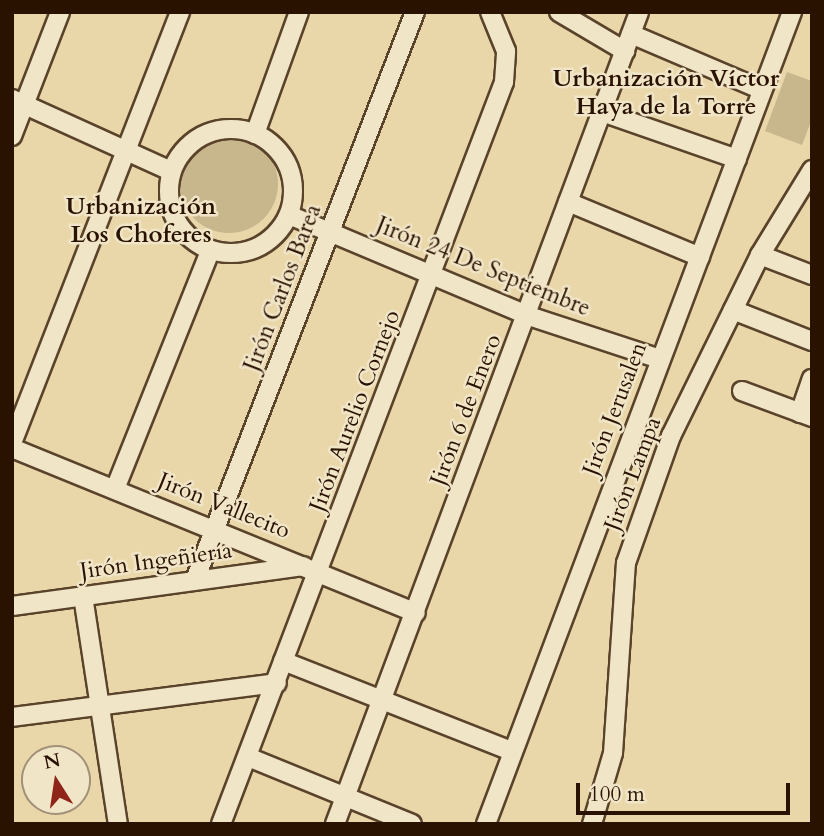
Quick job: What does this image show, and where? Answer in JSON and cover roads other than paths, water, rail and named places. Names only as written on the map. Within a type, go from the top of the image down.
[{"type":"street","points":[[12,136],[18,101],[60,12]]},
{"type":"street","points":[[12,445],[180,12]]},
{"type":"street","points":[[255,134],[299,12]]},
{"type":"street","name":"Jirón Carlos Barea","points":[[195,580],[415,12]]},
{"type":"street","name":"Jirón Aurelio Cornejo","points":[[221,824],[277,683],[312,568],[434,275],[504,82],[506,51],[490,12]]},
{"type":"street","points":[[559,12],[628,42],[762,90]]},
{"type":"street","name":"Jirón 6 de Enero","points":[[335,824],[379,699],[416,613],[529,316],[568,202],[639,12]]},
{"type":"street","name":"Jirón Jerusalen","points":[[486,824],[511,751],[792,12]]},
{"type":"street","points":[[18,101],[127,148],[171,171]]},
{"type":"street","points":[[602,112],[737,159]]},
{"type":"street","points":[[235,129],[255,134],[289,167],[289,215],[257,248],[210,251],[174,219],[171,171],[196,139],[235,129]]},
{"type":"street","name":"Jirón Lampa","points":[[592,824],[613,752],[626,562],[671,436],[760,255],[812,170]]},
{"type":"street","points":[[568,202],[700,257]]},
{"type":"street","name":"Jirón 24 De Septiembre","points":[[289,215],[529,316],[660,359]]},
{"type":"street","points":[[115,489],[210,251]]},
{"type":"street","points":[[760,255],[812,275]]},
{"type":"street","points":[[733,310],[812,341]]},
{"type":"street","points":[[743,391],[806,415],[812,379]]},
{"type":"street","name":"Jirón Vallecito","points":[[12,445],[416,613]]},
{"type":"street","name":"Jirón Ingeñiería","points":[[12,606],[195,580],[312,568]]},
{"type":"street","points":[[83,596],[118,824]]},
{"type":"street","points":[[283,661],[511,751]]},
{"type":"street","points":[[12,717],[277,683]]},
{"type":"street","points":[[248,757],[412,824]]},
{"type":"district","name":"Urbanización Víctor Haya de la Torre","points":[[666,93]]},
{"type":"district","name":"Urbanización Los Choferes","points":[[141,221]]}]
